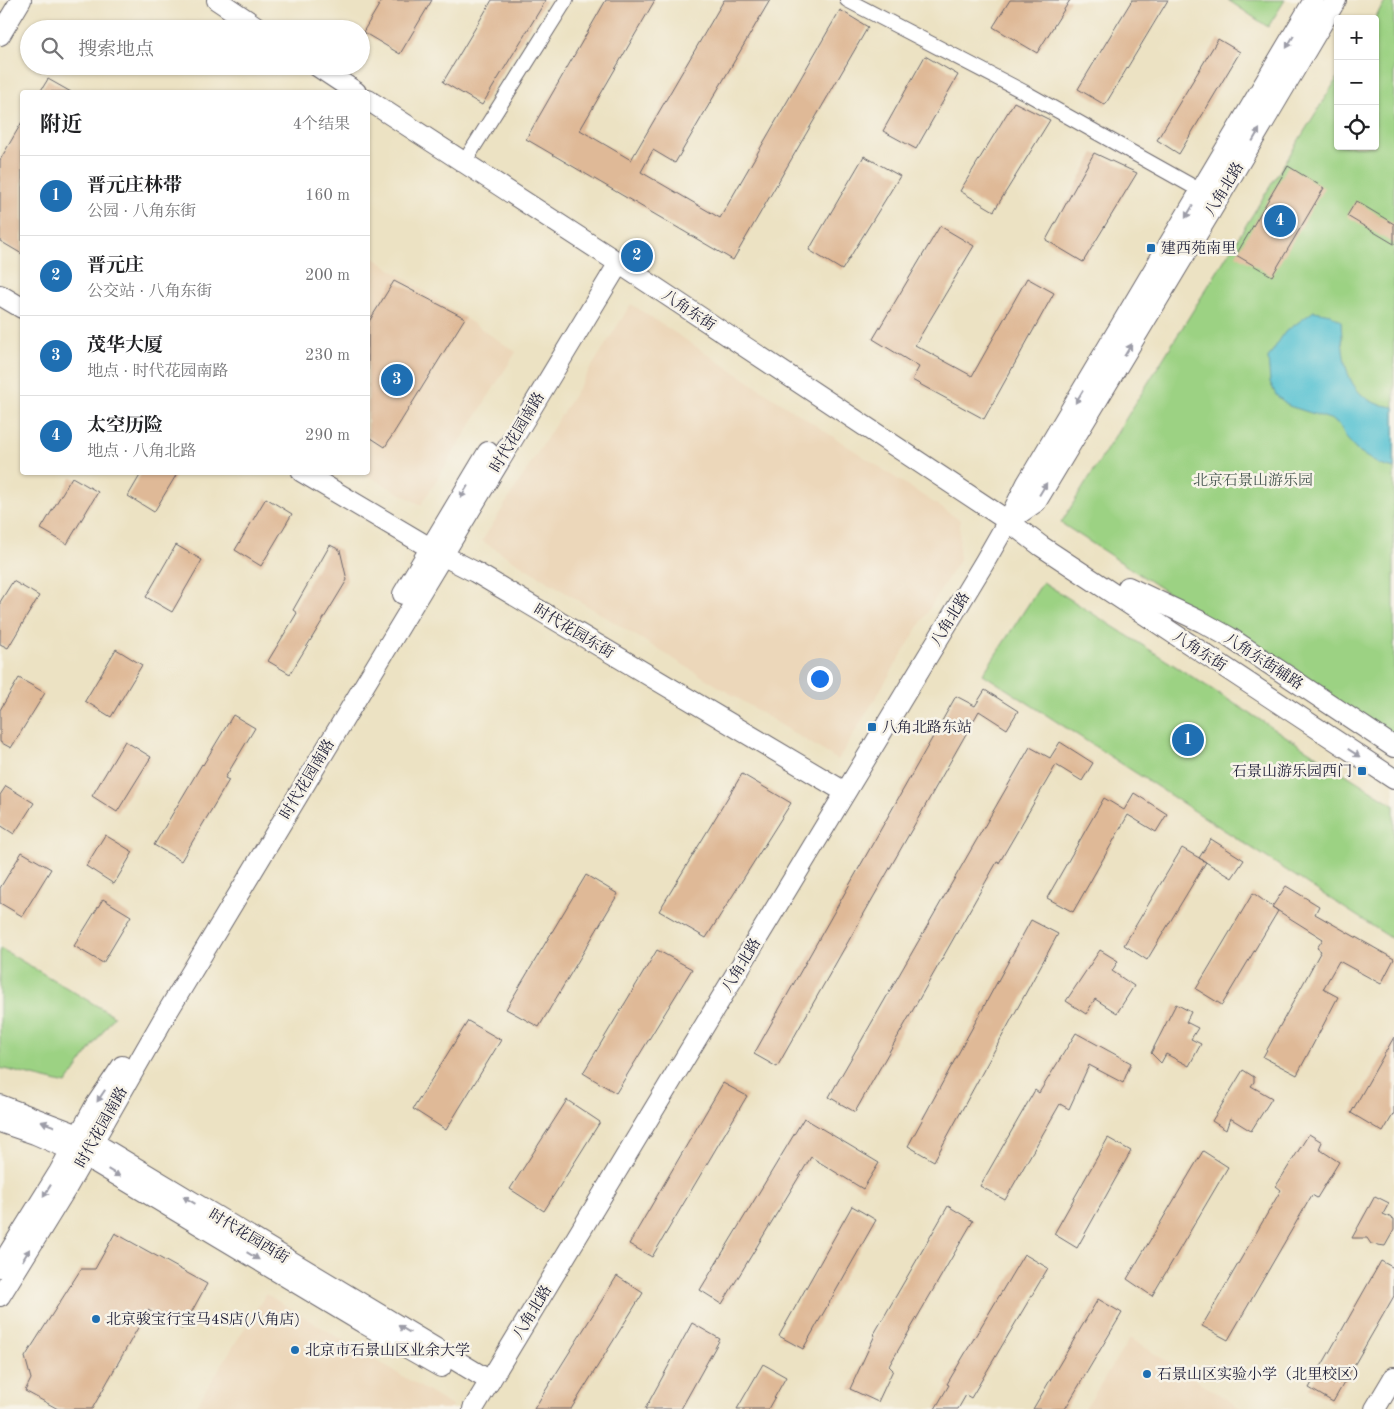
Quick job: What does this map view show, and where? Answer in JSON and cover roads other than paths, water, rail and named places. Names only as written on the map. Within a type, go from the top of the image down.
[{"type":"street","points":[[0,9],[5,0]]},
{"type":"street","points":[[0,36],[22,0]]},
{"type":"street","points":[[217,0],[247,20]]},
{"type":"street","points":[[463,164],[566,0]]},
{"type":"street","points":[[847,0],[1028,94],[1201,192]]},
{"type":"street","name":"八角北路","points":[[473,1409],[1008,521],[1027,483],[1314,0]]},
{"type":"street","name":"八角北路","points":[[1008,521],[1036,502],[1336,0]]},
{"type":"street","points":[[330,75],[353,90]]},
{"type":"street","name":"八角东街","points":[[370,101],[1008,521],[1041,546],[1394,779]]},
{"type":"street","name":"时代花园南路","points":[[0,1267],[59,1172],[103,1122],[436,551],[613,260]]},
{"type":"street","points":[[0,295],[20,307]]},
{"type":"street","name":"时代花园东街","points":[[307,475],[475,572],[845,792]]},
{"type":"street","name":"八角东街","points":[[1008,521],[1050,536],[1394,762]]},
{"type":"street","name":"八角东街辅路","points":[[1128,587],[1229,637],[1394,747]]},
{"type":"street","name":"时代花园西街","points":[[0,1105],[82,1146],[487,1387]]},
{"type":"street","name":"时代花园西街","points":[[0,1122],[35,1134],[82,1146]]},
{"type":"street","name":"时代花园南路","points":[[0,1296],[82,1146]]},
{"type":"street","points":[[1375,1409],[1394,1377]]},
{"type":"water","points":[[1314,311],[1330,314],[1341,321],[1346,368],[1356,388],[1364,397],[1375,403],[1394,407],[1394,469],[1380,465],[1360,453],[1347,439],[1339,424],[1330,419],[1289,406],[1276,395],[1270,382],[1268,358],[1285,332]]},
{"type":"place","name":"太空历险","points":[[1280,221]]},
{"type":"place","name":"建西苑南里","points":[[1151,248]]},
{"type":"place","name":"晋元庄","points":[[637,256]]},
{"type":"place","name":"茂华大厦","points":[[397,380]]},
{"type":"place","name":"八角北路东站","points":[[872,727]]},
{"type":"place","name":"晋元庄林带","points":[[1188,740]]},
{"type":"place","name":"石景山游乐园西门","points":[[1362,771]]},
{"type":"place","name":"北京骏宝行宝马4S店(八角店)","points":[[96,1319]]},
{"type":"place","name":"北京市石景山区业余大学","points":[[295,1350]]},
{"type":"place","name":"石景山区实验小学（北里校区）","points":[[1147,1374]]},
{"type":"park label","name":"北京石景山游乐园","points":[[1253,480]]}]
